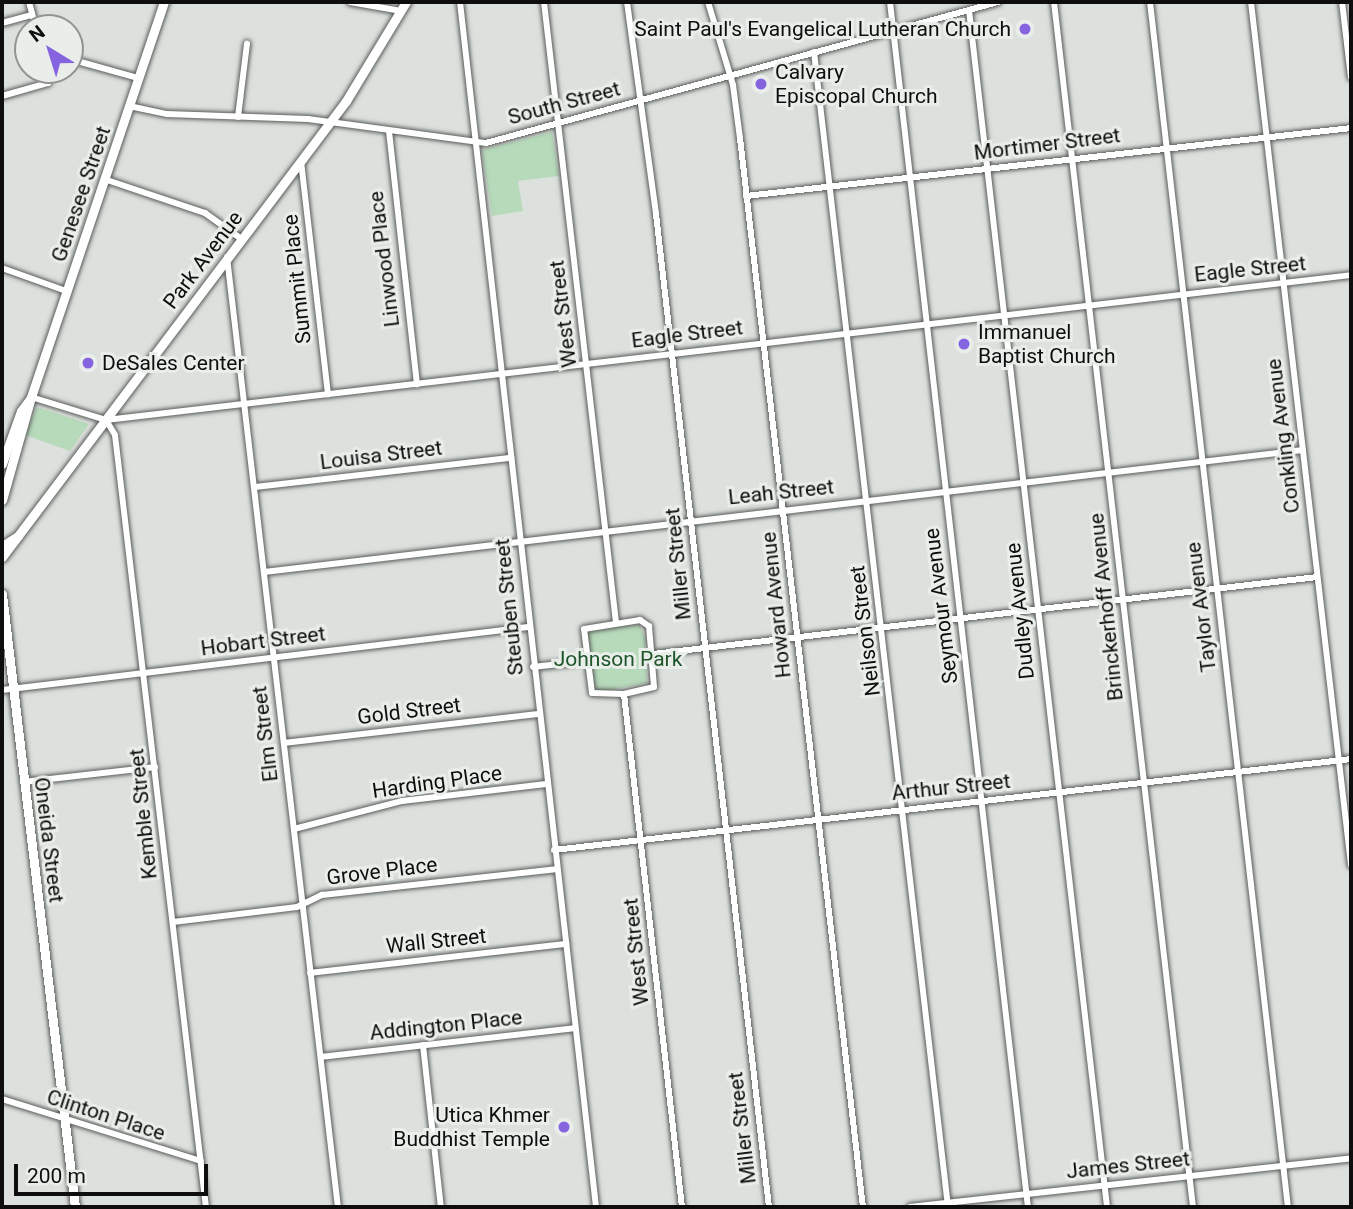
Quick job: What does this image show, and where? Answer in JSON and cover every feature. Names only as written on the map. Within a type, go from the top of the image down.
[{"type":"street","name":"Genesee Street","points":[[2,500],[31,397],[164,2]]},
{"type":"street","points":[[350,2],[401,11]]},
{"type":"street","name":"Park Avenue","points":[[2,557],[366,73],[406,2]]},
{"type":"street","name":"Steuben Street","points":[[460,2],[528,627],[596,1207]]},
{"type":"street","name":"West Street","points":[[544,2],[616,622]]},
{"type":"street","name":"Miller Street","points":[[627,2],[642,100],[769,1207]]},
{"type":"street","name":"Howard Avenue","points":[[708,2],[730,76],[746,196],[863,1207]]},
{"type":"street","name":"Seymour Avenue","points":[[890,2],[1028,1207]]},
{"type":"street","name":"South Street","points":[[129,106],[167,114],[329,122],[475,142],[558,123],[969,10],[979,4],[998,2]]},
{"type":"street","name":"Brinckerhoff Avenue","points":[[1055,2],[1193,1207]]},
{"type":"street","name":"Taylor Avenue","points":[[1150,2],[1288,1207]]},
{"type":"street","name":"Conkling Avenue","points":[[1251,2],[1351,865]]},
{"type":"street","points":[[1342,2],[1351,77]]},
{"type":"street","name":"Dudley Avenue","points":[[969,10],[1107,1207]]},
{"type":"street","points":[[238,117],[247,44]]},
{"type":"street","name":"Neilson Street","points":[[814,52],[948,1205]]},
{"type":"street","points":[[84,63],[138,78]]},
{"type":"street","points":[[2,96],[44,84]]},
{"type":"street","name":"Mortimer Street","points":[[746,196],[1351,128]]},
{"type":"street","name":"Linwood Place","points":[[389,131],[417,384]]},
{"type":"street","name":"Summit Place","points":[[301,161],[328,394]]},
{"type":"street","points":[[104,179],[205,213],[240,239]]},
{"type":"street","name":"Elm Street","points":[[227,257],[338,1207]]},
{"type":"street","points":[[2,268],[66,291]]},
{"type":"street","name":"Eagle Street","points":[[31,397],[106,420],[1351,275]]},
{"type":"street","name":"Genesee Street","points":[[2,464],[21,411],[31,397]]},
{"type":"street","name":"Kemble Street","points":[[106,420],[115,435],[206,1207]]},
{"type":"street","name":"Leah Street","points":[[264,572],[691,519],[1303,450]]},
{"type":"street","name":"Louisa Street","points":[[255,487],[510,458]]},
{"type":"street","name":"Park Avenue","points":[[2,546],[19,535]]},
{"type":"street","points":[[653,654],[1317,577]]},
{"type":"street","name":"Oneida Street","points":[[2,599],[75,1207]]},
{"type":"street","points":[[645,621],[653,654],[654,687],[624,694],[592,693],[585,661],[583,629],[616,622],[645,621]]},
{"type":"street","name":"Hobart Street","points":[[2,690],[528,627]]},
{"type":"street","points":[[533,667],[585,661]]},
{"type":"street","name":"West Street","points":[[624,694],[682,1207]]},
{"type":"street","name":"Gold Street","points":[[284,743],[539,714]]},
{"type":"street","name":"Arthur Street","points":[[554,850],[1351,759]]},
{"type":"street","points":[[24,782],[155,767]]},
{"type":"street","name":"Harding Place","points":[[294,830],[402,801],[546,784]]},
{"type":"street","name":"Grove Place","points":[[173,922],[303,902],[322,895],[556,869]]},
{"type":"street","name":"Wall Street","points":[[310,973],[566,944]]},
{"type":"street","name":"Addington Place","points":[[321,1057],[575,1028]]},
{"type":"street","points":[[423,1045],[441,1207]]},
{"type":"street","name":"Clinton Place","points":[[2,1099],[201,1161]]},
{"type":"street","name":"James Street","points":[[910,1207],[948,1205],[1351,1158]]},
{"type":"green space","points":[[552,132],[559,176],[518,181],[523,211],[492,216],[482,150]]},
{"type":"green space","points":[[37,407],[89,424],[70,451],[25,435]]},
{"type":"green space","name":"Johnson Park","points":[[639,625],[645,637],[647,683],[599,692],[590,682],[588,633],[593,627]]},
{"type":"place","name":"Saint Paul's Evangelical Lutheran Church","points":[[1025,29]]},
{"type":"place","name":"Calvary Episcopal Church","points":[[761,84]]},
{"type":"place","name":"Immanuel Baptist Church","points":[[964,344]]},
{"type":"place","name":"DeSales Center","points":[[88,363]]},
{"type":"place","name":"Utica Khmer Buddhist Temple","points":[[564,1127]]}]
